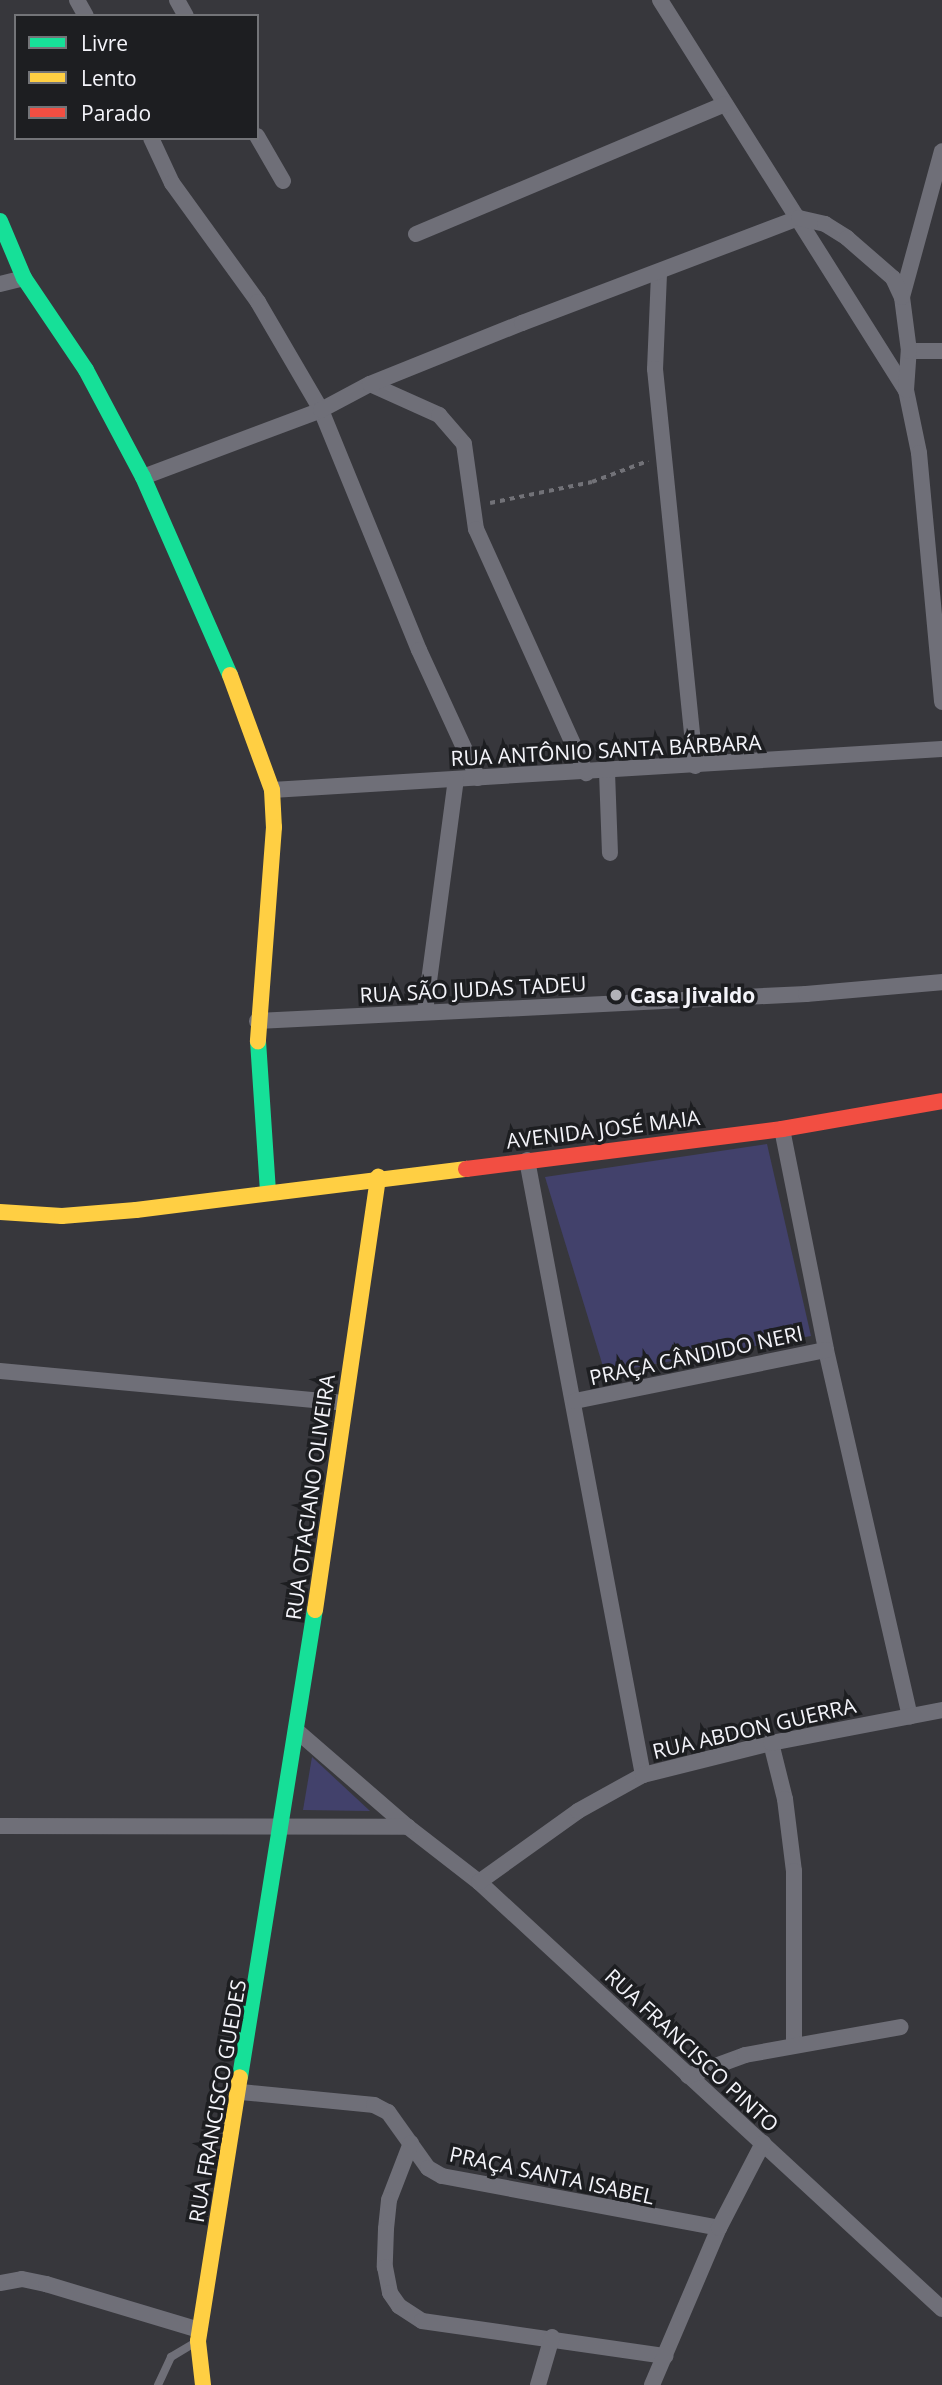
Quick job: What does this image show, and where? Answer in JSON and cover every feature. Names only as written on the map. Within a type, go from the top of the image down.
[{"type":"street","points":[[660,0],[906,390]]},
{"type":"street","points":[[416,234],[725,104]]},
{"type":"street","points":[[259,139],[284,181]]},
{"type":"street","points":[[152,140],[172,183],[258,302],[321,410],[419,650],[478,778]]},
{"type":"street","points":[[902,298],[938,176],[942,151]]},
{"type":"street","points":[[143,477],[321,410],[370,384],[799,218],[825,223],[847,238],[893,278],[902,298],[909,351],[906,390],[919,453],[942,702]]},
{"type":"street","points":[[0,220],[5,246],[86,370],[143,477],[217,640],[272,790],[274,827],[257,1021],[256,1097],[268,1193]]},
{"type":"street","points":[[659,274],[655,369],[667,454],[695,766]]},
{"type":"street","points":[[0,284],[24,278]]},
{"type":"street","points":[[909,351],[942,351]]},
{"type":"street","points":[[370,384],[452,424],[468,458],[471,507],[526,649],[586,772]]},
{"type":"street","name":"RUA ANTÔNIO SANTA BÁRBARA","points":[[272,790],[607,772],[942,749]]},
{"type":"street","points":[[607,772],[610,853]]},
{"type":"street","points":[[425,1011],[456,780]]},
{"type":"street","name":"RUA SÃO JUDAS TADEU","points":[[257,1021],[806,994],[942,982]]},
{"type":"street","name":"AVENIDA JOSÉ MAIA","points":[[0,1212],[62,1216],[268,1193],[378,1177],[782,1129],[942,1101]]},
{"type":"street","points":[[782,1129],[826,1350],[910,1716]]},
{"type":"street","points":[[527,1160],[575,1401],[643,1775]]},
{"type":"street","name":"RUA OTACIANO OLIVEIRA","points":[[283,1823],[378,1177]]},
{"type":"street","name":"PRAÇA CÂNDIDO NERI","points":[[575,1401],[826,1350]]},
{"type":"street","points":[[0,1371],[344,1403]]},
{"type":"street","name":"RUA ABDON GUERRA","points":[[480,1882],[579,1811],[643,1775],[771,1743],[942,1710]]},
{"type":"street","points":[[297,1731],[408,1827]]},
{"type":"street","points":[[771,1743],[785,1799],[794,1871],[794,2044]]},
{"type":"street","points":[[0,1826],[283,1823],[408,1827]]},
{"type":"street","name":"RUA FRANCISCO GUEDES","points":[[203,2385],[199,2336],[283,1823]]},
{"type":"street","name":"RUA FRANCISCO PINTO","points":[[408,1827],[480,1882],[942,2309]]},
{"type":"street","points":[[688,2076],[745,2055],[794,2044],[900,2027]]},
{"type":"street","name":"PRAÇA SANTA ISABEL","points":[[241,2092],[374,2105],[388,2112],[428,2168],[442,2176],[719,2228]]},
{"type":"street","points":[[411,2143],[389,2200],[386,2229],[384,2267],[390,2293],[399,2306],[422,2321],[552,2337],[665,2356]]},
{"type":"street","points":[[652,2385],[719,2228],[763,2143]]},
{"type":"street","points":[[0,2283],[22,2279],[46,2284],[199,2336]]},
{"type":"street","points":[[538,2385],[552,2337]]},
{"type":"lane","points":[[159,2385],[171,2357],[199,2336]]},
{"type":"path","points":[[471,507],[592,482],[667,454]]},
{"type":"shaded area","points":[[767,1144],[811,1336],[605,1373],[545,1177]]},
{"type":"shaded area","points":[[312,1757],[370,1811],[303,1810]]},
{"type":"traffic: fast","points":[[0,221],[24,278],[86,370],[143,477],[230,675]]},
{"type":"traffic: fast","points":[[258,1041],[268,1193]]},
{"type":"traffic: fast","points":[[240,2077],[315,1610]]},
{"type":"traffic: slow","points":[[230,675],[272,790],[274,827],[258,1041]]},
{"type":"traffic: slow","points":[[0,1212],[62,1216],[136,1210],[466,1169]]},
{"type":"traffic: slow","points":[[315,1610],[378,1177]]},
{"type":"traffic: slow","points":[[203,2385],[198,2341],[240,2077]]},
{"type":"traffic: jam","points":[[466,1169],[782,1129],[942,1101]]},
{"type":"place","name":"Casa Jivaldo","points":[[616,995]]}]
